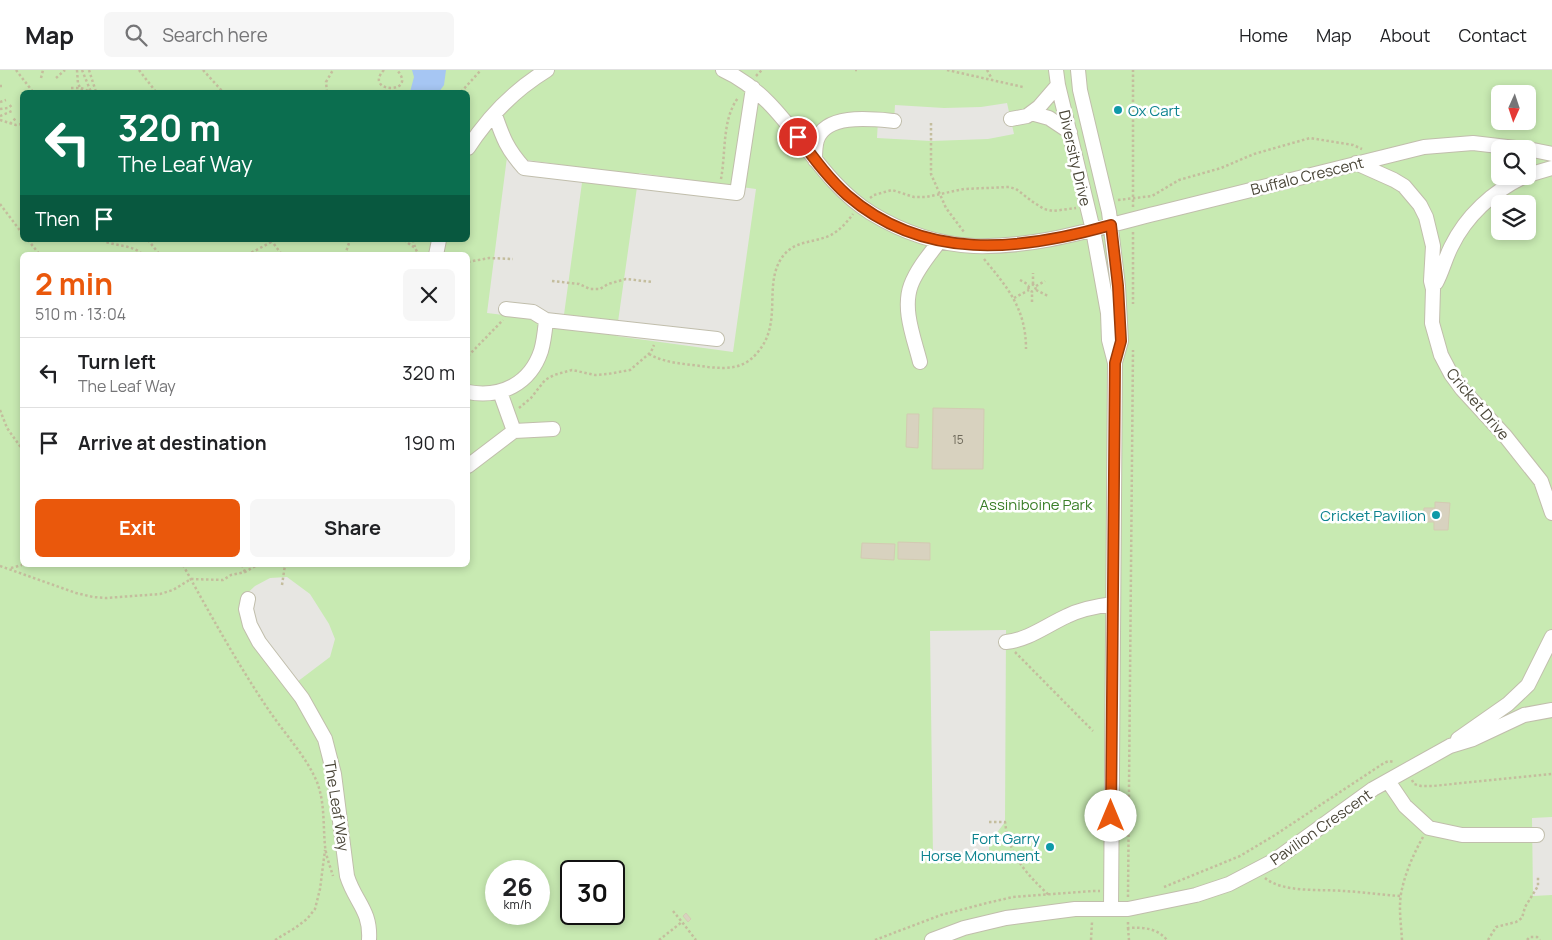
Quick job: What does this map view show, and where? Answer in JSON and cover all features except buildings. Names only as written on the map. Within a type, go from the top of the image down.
[{"type":"street","points":[[470,145],[495,114],[519,89],[548,70]]},
{"type":"street","points":[[723,70],[751,86],[768,100],[815,160],[845,193],[860,205],[898,227],[939,242],[974,246],[1020,244],[1092,230]]},
{"type":"street","name":"Diversity Drive","points":[[1056,70],[1092,230],[1108,313],[1109,340],[1115,363]]},
{"type":"street","name":"Diversity Drive","points":[[1078,70],[1080,90],[1111,225],[1118,286],[1121,341],[1115,363],[1111,909]]},
{"type":"street","points":[[1011,119],[1027,116],[1045,101],[1058,85]]},
{"type":"street","points":[[495,114],[504,142],[524,168],[737,194],[751,86]]},
{"type":"street","points":[[1031,113],[1049,118],[1070,132]]},
{"type":"street","points":[[815,160],[817,140],[827,127],[842,120],[894,121]]},
{"type":"street","name":"Buffalo Crescent","points":[[1092,230],[1424,147],[1458,143],[1491,144]]},
{"type":"street","name":"Buffalo Crescent","points":[[1536,151],[1552,154]]},
{"type":"street","name":"Cricket Drive","points":[[1356,163],[1404,186],[1420,205],[1428,224],[1433,246],[1431,281],[1432,324],[1441,355],[1450,374],[1506,437],[1552,498]]},
{"type":"street","name":"Cricket Drive","points":[[1536,173],[1552,168]]},
{"type":"street","name":"Cricket Drive","points":[[1432,288],[1437,282],[1451,245],[1468,220],[1490,198],[1509,185]]},
{"type":"street","points":[[920,362],[909,315],[908,299],[911,285],[917,273],[939,242]]},
{"type":"street","points":[[509,309],[533,312],[546,320],[717,339]]},
{"type":"street","points":[[470,392],[489,394],[500,392],[517,383],[531,371],[542,348],[546,320]]},
{"type":"street","points":[[500,392],[514,431]]},
{"type":"street","points":[[470,464],[514,431],[553,429]]},
{"type":"street","name":"Cricket Drive","points":[[1541,481],[1552,514]]},
{"type":"street","name":"The Leaf Way","points":[[248,600],[246,609],[250,625],[263,647],[302,698],[324,740],[334,774],[347,876],[351,889],[365,909],[368,918],[369,940]]},
{"type":"street","points":[[1006,642],[1022,638],[1074,613],[1095,606],[1113,604]]},
{"type":"street","points":[[1450,746],[1508,704],[1528,685],[1552,637]]},
{"type":"street","name":"Pavilion Crescent","points":[[932,940],[967,934],[1006,918],[1092,908],[1128,909],[1204,892],[1229,884],[1289,852],[1343,810],[1404,771],[1450,746],[1473,739],[1524,715],[1552,710]]},
{"type":"street","points":[[1388,781],[1405,806],[1429,828],[1462,835],[1537,835]]},
{"type":"path","points":[[16,70],[31,90]]},
{"type":"path","points":[[41,78],[43,70]]},
{"type":"path","points":[[56,78],[65,70]]},
{"type":"path","points":[[77,70],[80,88]]},
{"type":"path","points":[[82,70],[90,90]]},
{"type":"path","points":[[89,70],[95,90]]},
{"type":"path","points":[[138,70],[154,90]]},
{"type":"path","points":[[203,70],[221,90]]},
{"type":"path","points":[[327,90],[326,82],[333,70]]},
{"type":"path","points":[[384,70],[381,73],[380,80],[386,88],[393,89],[399,86],[401,79],[397,70]]},
{"type":"path","points":[[947,70],[1024,86]]},
{"type":"path","points":[[987,70],[992,79]]},
{"type":"path","points":[[1133,70],[1133,312]]},
{"type":"path","points":[[463,90],[479,71]]},
{"type":"path","points":[[719,191],[729,111],[751,86]]},
{"type":"path","points":[[71,88],[86,90]]},
{"type":"path","points":[[0,102],[6,100]]},
{"type":"path","points":[[0,109],[8,108],[13,104]]},
{"type":"path","points":[[0,116],[12,111]]},
{"type":"path","points":[[10,124],[16,118]]},
{"type":"path","points":[[0,120],[10,124],[20,124]]},
{"type":"path","points":[[1107,201],[1152,196],[1179,180],[1221,168],[1254,154],[1310,138],[1353,145],[1382,157]]},
{"type":"path","points":[[649,354],[658,359],[718,368],[732,368],[742,365],[753,358],[763,347],[769,334],[772,322],[773,290],[776,271],[781,258],[794,246],[829,236],[838,231],[860,205],[874,195],[892,190],[914,197],[926,197],[964,189],[1009,186],[1033,202],[1053,211],[1087,206]]},
{"type":"path","points":[[0,204],[20,229]]},
{"type":"path","points":[[30,242],[38,252]]},
{"type":"path","points":[[106,242],[135,249],[139,252]]},
{"type":"path","points":[[150,242],[158,252]]},
{"type":"path","points":[[252,252],[269,242]]},
{"type":"path","points":[[407,242],[415,248]]},
{"type":"path","points":[[414,242],[417,252]]},
{"type":"path","points":[[470,262],[490,258],[513,259]]},
{"type":"path","points":[[1032,302],[1033,273]]},
{"type":"path","points":[[552,281],[600,289],[608,284],[626,279],[652,282]]},
{"type":"path","points":[[1020,280],[1048,296]]},
{"type":"path","points":[[1014,298],[1045,280]]},
{"type":"path","points":[[470,354],[509,309]]},
{"type":"path","points":[[508,414],[522,407],[545,380],[554,374],[572,370],[595,375],[630,370],[651,352],[661,332]]},
{"type":"path","points":[[1128,940],[1133,341]]},
{"type":"path","points":[[0,410],[7,428],[20,446]]},
{"type":"path","points":[[9,568],[20,565]]},
{"type":"path","points":[[0,566],[76,593],[93,597],[160,594],[173,590],[190,579],[222,580],[254,567]]},
{"type":"path","points":[[184,567],[243,670],[316,780],[320,790],[323,807],[325,848],[320,889],[315,909],[307,919],[275,940]]},
{"type":"path","points":[[243,567],[245,572]]},
{"type":"path","points":[[282,586],[285,567]]},
{"type":"path","points":[[1006,642],[1022,661],[1093,731]]},
{"type":"path","points":[[1163,888],[1240,856],[1276,835],[1384,763],[1392,761],[1404,771],[1414,784],[1421,786],[1552,774]]},
{"type":"path","points":[[989,822],[1005,822],[1006,836],[1015,857],[1034,881],[1050,896]]},
{"type":"path","points":[[1402,940],[1401,896],[1408,871],[1429,828]]},
{"type":"path","points":[[325,848],[334,878]]},
{"type":"path","points":[[1256,871],[1272,884],[1305,889],[1344,890],[1401,896]]},
{"type":"path","points":[[1488,940],[1496,927],[1516,922],[1522,918],[1525,907],[1538,886],[1538,877]]},
{"type":"path","points":[[875,940],[941,915],[988,903],[1013,898],[1050,896],[1093,890]]},
{"type":"path","points":[[1091,940],[1092,908]]},
{"type":"path","points":[[674,911],[696,940]]},
{"type":"path","points":[[659,940],[682,922]]},
{"type":"path","points":[[1128,928],[1141,927],[1152,929],[1162,934],[1167,940]]},
{"type":"path","points":[[1527,940],[1530,937],[1540,940]]},
{"type":"green space","name":"Assiniboine Park","points":[[0,70],[1552,70],[1552,940],[0,940]]},
{"type":"shaded area","points":[[1007,103],[1014,134],[988,139],[931,141],[877,138],[878,120],[894,121],[895,105],[944,108],[981,107]]},
{"type":"shaded area","points":[[507,157],[584,168],[563,322],[487,313]]},
{"type":"shaded area","points":[[639,173],[756,189],[733,352],[616,336]]},
{"type":"shaded area","points":[[287,577],[310,594],[329,624],[335,639],[330,657],[289,688],[242,623],[241,599],[255,586],[270,578]]},
{"type":"shaded area","points":[[1006,630],[1005,822],[989,843],[989,857],[933,856],[930,631]]},
{"type":"shaded area","points":[[1552,817],[1552,895],[1533,896],[1532,818]]},
{"type":"water","points":[[412,70],[446,70],[444,85],[440,90],[411,90],[414,77]]},
{"type":"place","name":"Ox Cart","points":[[1118,110]]},
{"type":"place","name":"Cricket Pavilion","points":[[1436,515]]},
{"type":"place","name":"Fort Garry Horse Monument","points":[[1050,847]]},
{"type":"route","points":[[798,137],[815,160],[845,193],[858,204],[885,220],[939,242],[974,246],[1020,244],[1111,225],[1118,286],[1121,341],[1115,363],[1111,816]]}]
